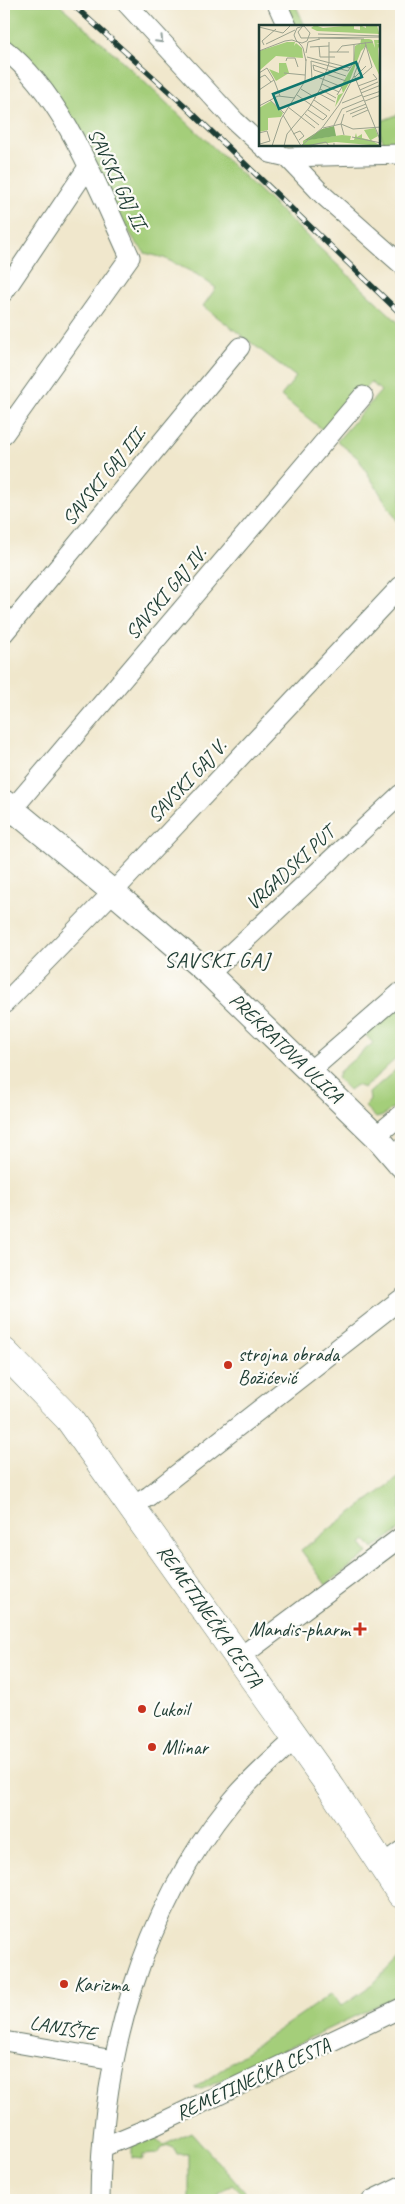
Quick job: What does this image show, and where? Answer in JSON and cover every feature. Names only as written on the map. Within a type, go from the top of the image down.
[{"type":"main road","name":"REMETINEČKA CESTA","points":[[4,1352],[70,1419],[134,1506],[332,1789],[392,1858],[401,1894]]},
{"type":"street","points":[[127,4],[235,121],[259,144]]},
{"type":"street","points":[[277,4],[287,25]]},
{"type":"street","name":"SAVSKI GAJ II.","points":[[4,49],[35,78],[88,167],[130,257],[4,434]]},
{"type":"street","points":[[261,146],[270,153],[287,157],[339,150],[401,154]]},
{"type":"street","points":[[287,157],[318,190],[401,264]]},
{"type":"street","points":[[4,292],[88,167]]},
{"type":"street","name":"SAVSKI GAJ III.","points":[[4,633],[240,347]]},
{"type":"street","name":"SAVSKI GAJ IV.","points":[[6,810],[363,396]]},
{"type":"street","name":"SAVSKI GAJ V.","points":[[4,1004],[113,892],[401,586]]},
{"type":"street","name":"VRGADSKI PUT","points":[[209,974],[401,794]]},
{"type":"street","name":"PREKRATOVA ULICA","points":[[6,810],[113,892],[209,974],[376,1136],[401,1165]]},
{"type":"street","points":[[310,1072],[401,992]]},
{"type":"street","points":[[376,1136],[401,1115]]},
{"type":"street","points":[[134,1506],[401,1298]]},
{"type":"street","points":[[240,1658],[401,1537]]},
{"type":"street","points":[[100,2200],[102,2147],[114,2060],[132,1986],[146,1951],[191,1859],[211,1827],[232,1800],[253,1778],[296,1738]]},
{"type":"street","name":"REMETINEČKA CESTA","points":[[102,2147],[156,2125],[401,2008]]},
{"type":"street","name":"LANIŠTE","points":[[4,2040],[114,2060]]},
{"type":"street","points":[[372,2200],[401,2186]]},
{"type":"green space","points":[[4,4],[59,4],[117,56],[401,325],[401,527],[358,458],[337,441],[381,391],[371,382],[325,432],[281,396],[296,377],[203,306],[216,288],[196,274],[164,258],[145,253],[135,241],[106,193],[4,44]]},
{"type":"green space","points":[[284,4],[295,4],[305,25],[293,25]]},
{"type":"green space","points":[[399,114],[401,119],[401,143],[384,143],[380,133],[380,122]]},
{"type":"green space","points":[[401,1000],[401,1054],[364,1088],[356,1085],[349,1090],[337,1078],[340,1071],[373,1043],[363,1032]]},
{"type":"green space","points":[[401,1065],[401,1101],[383,1116],[376,1118],[365,1107],[370,1100],[369,1093]]},
{"type":"green space","points":[[401,1476],[401,1529],[373,1549],[366,1540],[361,1544],[368,1553],[326,1585],[301,1550]]},
{"type":"green space","points":[[401,1955],[401,1994],[203,2089],[195,2088],[332,1993],[341,2006],[373,1984]]},
{"type":"green space","points":[[191,2132],[252,2200],[248,2200],[232,2184],[218,2194],[222,2200],[189,2200],[189,2154],[177,2154],[174,2148],[169,2146],[161,2148],[157,2154],[143,2155],[143,2159],[132,2158],[132,2145],[149,2136],[155,2137],[164,2145]]},
{"type":"railway","points":[[72,4],[183,104],[401,314]]},
{"type":"place","name":"strojna obrada Božićević","points":[[228,1365]]},
{"type":"place","name":"Mandis-pharm","points":[[360,1629]]},
{"type":"place","name":"Lukoil","points":[[142,1709]]},
{"type":"place","name":"Mlinar","points":[[152,1747]]},
{"type":"place","name":"Karizma","points":[[64,1984]]},
{"type":"district","name":"SAVSKI GAJ","points":[[217,960]]}]
